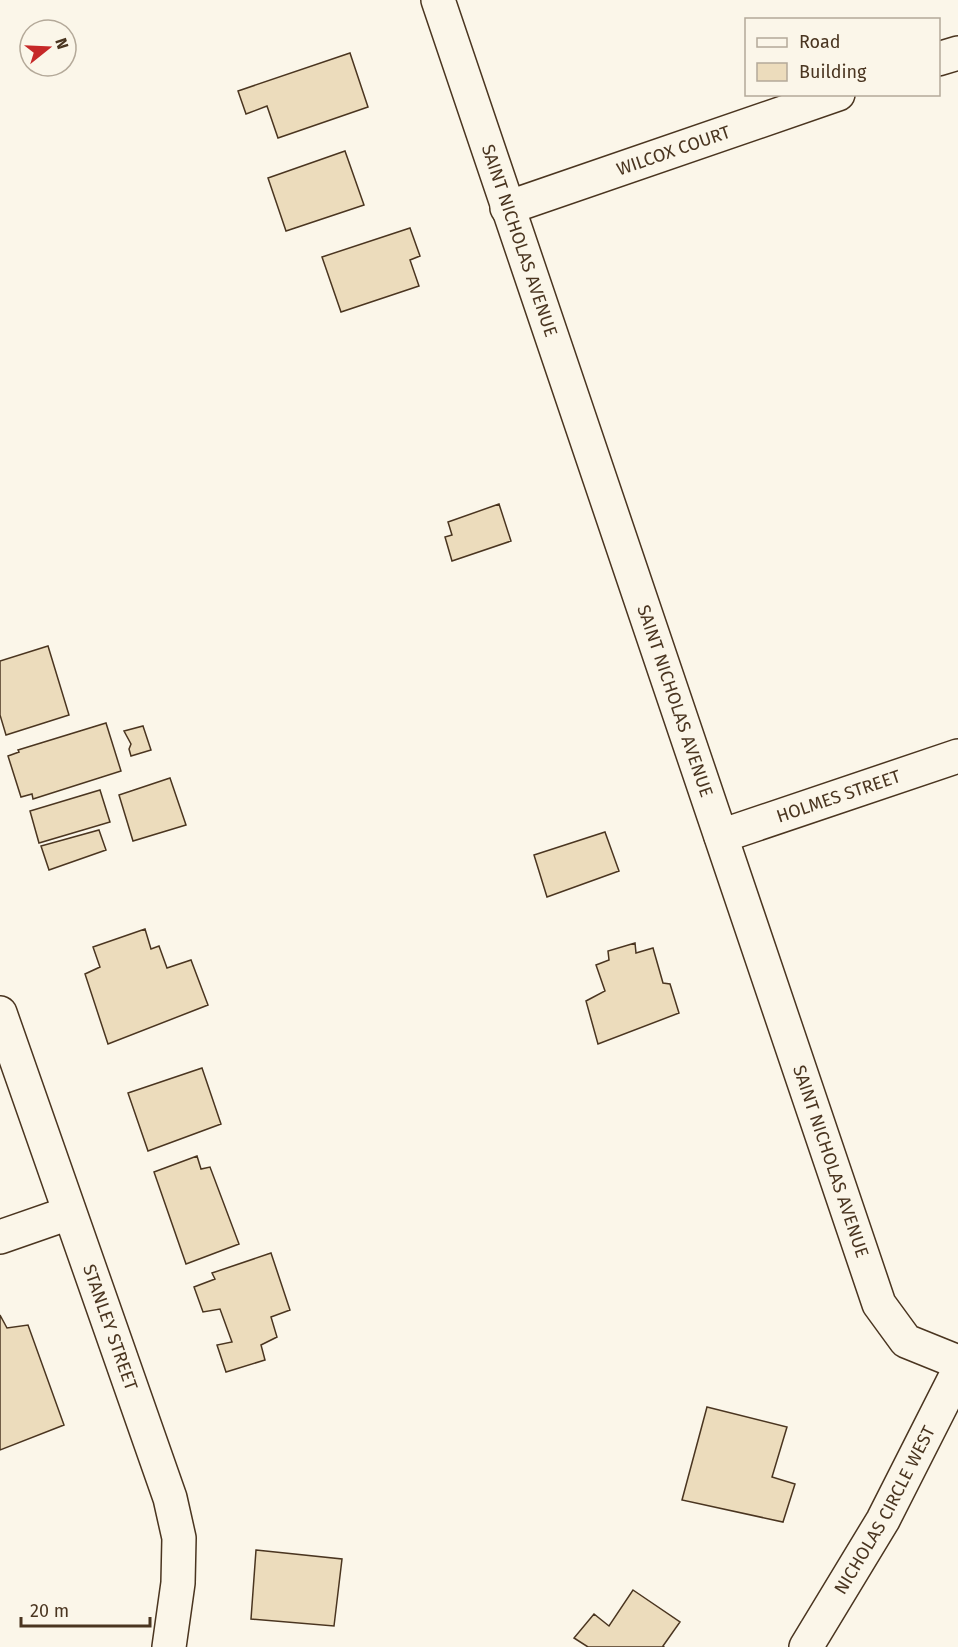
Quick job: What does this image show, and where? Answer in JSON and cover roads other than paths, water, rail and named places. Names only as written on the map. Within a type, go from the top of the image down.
[{"type":"street","name":"SAINT NICHOLAS AVENUE","points":[[438,0],[879,1304],[906,1341],[958,1362]]},
{"type":"street","points":[[940,59],[958,52]]},
{"type":"street","name":"WILCOX COURT","points":[[507,208],[832,96]]},
{"type":"street","name":"HOLMES STREET","points":[[722,837],[958,756]]},
{"type":"street","name":"STANLEY STREET","points":[[0,1013],[170,1498],[179,1538],[179,1549],[178,1583],[169,1647]]},
{"type":"street","points":[[0,1237],[69,1213]]},
{"type":"street","name":"NICHOLAS CIRCLE WEST","points":[[806,1647],[883,1520],[958,1372]]}]
